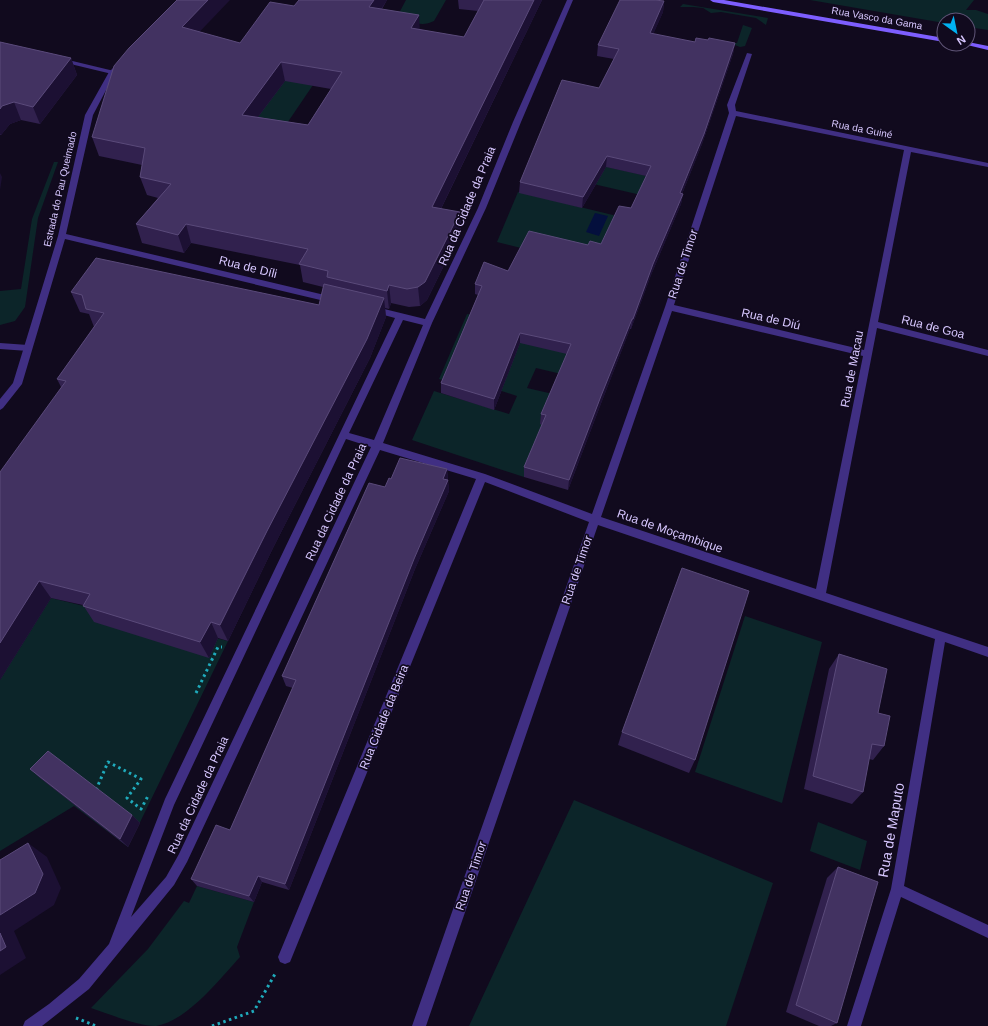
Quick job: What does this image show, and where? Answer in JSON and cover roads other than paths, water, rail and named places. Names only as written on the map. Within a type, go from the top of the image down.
[{"type":"main road","name":"Rua Vasco da Gama","points":[[713,0],[936,39]]},
{"type":"main road","points":[[976,46],[988,48]]},
{"type":"street","name":"Rua da Cidade da Praia","points":[[112,951],[170,881],[183,858],[377,445],[428,323],[482,208],[516,122],[570,0]]},
{"type":"street","name":"Rua de Timor","points":[[419,1026],[594,519],[669,307],[733,113],[731,104],[749,54]]},
{"type":"street","name":"Estrada do Pau Queimado","points":[[0,406],[17,384],[62,236],[89,115],[112,72],[128,55]]},
{"type":"street","points":[[52,58],[112,72]]},
{"type":"street","name":"Rua da Guiné","points":[[733,113],[988,165]]},
{"type":"street","name":"Rua de Macau","points":[[820,595],[908,148]]},
{"type":"street","name":"Rua de Díli","points":[[62,236],[339,301]]},
{"type":"street","points":[[362,307],[428,323]]},
{"type":"street","name":"Rua de Diú","points":[[669,307],[867,354]]},
{"type":"street","name":"Rua da Cidade da Praia","points":[[112,951],[169,802],[400,316]]},
{"type":"street","name":"Rua de Goa","points":[[873,324],[988,353]]},
{"type":"street","points":[[0,346],[28,348]]},
{"type":"street","name":"Rua de Moçambique","points":[[344,435],[482,477],[594,519],[988,652]]},
{"type":"street","name":"Rua Cidade da Beira","points":[[286,956],[482,477]]},
{"type":"street","name":"Rua de Maputo","points":[[854,1026],[897,889],[942,636]]},
{"type":"street","points":[[897,889],[988,932]]},
{"type":"street","points":[[30,1026],[54,1010],[84,984],[112,951]]}]
